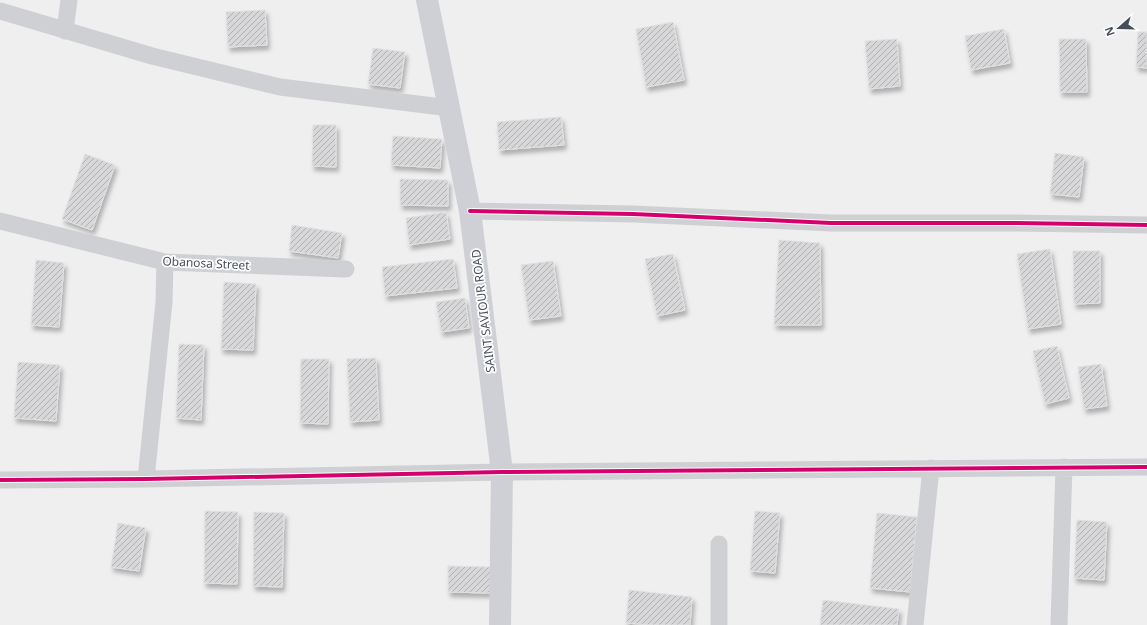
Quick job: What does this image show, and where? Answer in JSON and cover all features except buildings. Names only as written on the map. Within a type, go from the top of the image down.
[{"type":"street","points":[[65,31],[70,0]]},
{"type":"street","name":"SAINT SAVIOUR ROAD","points":[[427,0],[470,211],[502,472],[500,625]]},
{"type":"street","points":[[0,11],[152,56],[280,87],[450,108]]},
{"type":"street","points":[[470,211],[633,214],[831,223],[1147,225]]},
{"type":"street","name":"Obanosa Street","points":[[0,221],[165,262],[346,269]]},
{"type":"street","points":[[146,479],[164,302],[165,262]]},
{"type":"street","points":[[0,480],[146,479],[502,472],[1147,467]]},
{"type":"street","points":[[915,625],[931,468]]},
{"type":"street","points":[[1059,625],[1064,468]]},
{"type":"street","points":[[719,544],[719,625]]},
{"type":"cycle path","points":[[470,211],[633,214],[831,223],[1147,225]]},
{"type":"cycle path","points":[[0,480],[146,479],[502,472],[1147,467]]}]
